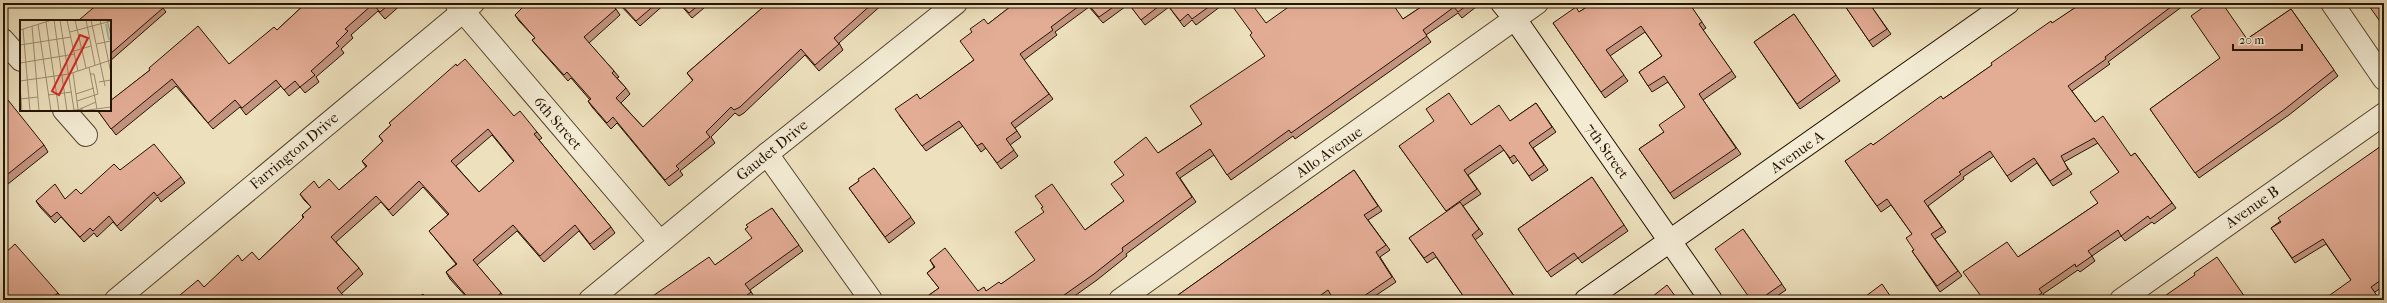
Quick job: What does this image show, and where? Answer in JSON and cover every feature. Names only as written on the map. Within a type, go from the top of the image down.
[{"type":"street","name":"Gaudet Drive","points":[[590,300],[767,154],[956,3]]},
{"type":"street","name":"Allo Avenue","points":[[1120,300],[1508,11],[1537,3]]},
{"type":"street","name":"Avenue A","points":[[1586,300],[2008,3]]},
{"type":"street","points":[[2332,3],[2384,79]]},
{"type":"street","name":"6th Street","points":[[464,6],[660,242]]},
{"type":"street","name":"Farrington Drive","points":[[116,300],[464,6]]},
{"type":"street","name":"7th Street","points":[[1508,11],[1711,300]]},
{"type":"street","points":[[3,40],[20,59]]},
{"type":"street","points":[[65,111],[86,135]]},
{"type":"street","name":"Avenue B","points":[[2121,300],[2384,114]]},
{"type":"street","points":[[767,154],[871,300]]},
{"type":"building","points":[[99,3],[159,3],[163,8],[111,53],[111,20],[79,20]]},
{"type":"building","points":[[306,3],[391,3],[380,12],[373,4],[345,29],[348,31],[336,43],[339,46],[311,71],[315,75],[300,87],[295,81],[284,90],[276,80],[242,108],[235,100],[208,123],[172,79],[111,129],[98,111],[111,111],[111,100],[150,70],[149,68],[198,26],[229,64],[274,27],[277,30]]},
{"type":"building","points":[[527,3],[610,3],[616,9],[584,37],[614,71],[612,73],[626,88],[616,98],[643,127],[693,80],[687,73],[768,3],[873,3],[834,38],[839,44],[815,65],[801,49],[740,107],[734,110],[731,107],[706,132],[710,137],[676,166],[679,169],[665,180],[613,117],[607,123],[588,101],[591,99],[567,72],[564,75],[532,40],[535,38],[515,15]]},
{"type":"building","points":[[620,3],[657,3],[636,21]]},
{"type":"building","points":[[680,3],[701,3],[689,13]]},
{"type":"building","points":[[1015,3],[1083,3],[1051,27],[1053,30],[1020,54],[1049,94],[1011,123],[1017,131],[1006,139],[1014,150],[997,163],[982,143],[977,146],[959,121],[922,146],[895,109],[917,94],[920,99],[974,60],[960,41],[972,32],[970,29],[984,19],[988,24]]},
{"type":"building","points":[[1087,3],[1119,3],[1099,17]]},
{"type":"building","points":[[1128,3],[1163,3],[1141,20]]},
{"type":"building","points":[[1166,3],[1214,3],[1192,19],[1188,14],[1180,21]]},
{"type":"building","points":[[1230,3],[1251,3],[1266,23],[1294,3],[1321,3],[1324,6],[1328,3],[1392,3],[1403,19],[1427,3],[1470,3],[1458,12],[1454,7],[1423,30],[1427,36],[1291,133],[1289,130],[1227,175],[1210,149],[1176,173],[1192,197],[1122,248],[1123,251],[1057,300],[922,300],[939,288],[927,273],[935,267],[930,260],[945,248],[978,291],[984,287],[986,291],[999,282],[1001,284],[1035,260],[1015,232],[1044,212],[1041,208],[1043,207],[1035,196],[1052,184],[1085,230],[1124,201],[1111,184],[1124,175],[1114,162],[1146,137],[1158,153],[1202,124],[1190,106],[1265,56],[1250,35],[1252,33]]},
{"type":"building","points":[[1593,3],[1689,3],[1702,22],[1699,24],[1732,71],[1699,94],[1736,148],[1670,193],[1639,149],[1664,132],[1659,125],[1685,107],[1664,76],[1648,86],[1639,72],[1662,56],[1641,26],[1606,50],[1624,75],[1601,92],[1553,23],[1576,7],[1579,12]]},
{"type":"building","points":[[1843,3],[1869,3],[1887,29],[1869,41]]},
{"type":"building","points":[[2082,3],[2176,3],[2105,57],[2106,59],[2068,86],[2095,122],[2103,116],[2131,156],[2135,153],[2172,203],[2150,219],[2148,216],[2121,236],[2118,230],[2088,251],[2092,256],[2076,267],[2075,264],[2039,289],[2042,293],[2031,300],[1984,300],[1963,272],[2007,242],[2018,257],[2098,203],[2090,192],[2119,172],[2094,138],[2061,156],[2068,169],[2050,181],[2034,158],[2007,176],[1990,151],[1959,172],[1961,174],[1924,201],[1942,227],[1931,234],[1958,271],[1937,286],[1912,251],[1914,250],[1906,238],[1912,234],[1887,199],[1877,206],[1845,161],[1871,143],[1873,145],[1941,96],[1943,99],[2051,21],[2052,23]]},
{"type":"building","points":[[2209,3],[2222,3],[2247,39],[2291,9],[2334,70],[2285,109],[2195,173],[2150,109],[2220,58],[2191,16]]},
{"type":"building","points":[[2367,3],[2384,3],[2384,27]]},
{"type":"building","points":[[1794,14],[1836,75],[1797,104],[1754,42]]},
{"type":"building","points":[[465,59],[514,116],[520,111],[537,132],[534,134],[611,227],[590,244],[575,225],[540,256],[513,225],[473,260],[501,293],[493,300],[470,300],[446,272],[457,264],[429,231],[449,214],[419,181],[389,210],[376,196],[331,237],[359,268],[337,288],[347,300],[174,300],[198,280],[204,287],[238,255],[242,261],[252,252],[259,260],[304,217],[302,215],[311,207],[300,194],[314,181],[319,188],[329,179],[339,190],[367,166],[362,161],[383,141],[379,136],[391,125],[389,123],[456,64],[457,66]],"holes":[[[488,129],[514,161],[479,192],[451,161]]]},
{"type":"building","points":[[1449,93],[1471,125],[1499,105],[1510,121],[1536,103],[1552,127],[1529,143],[1544,165],[1529,176],[1514,155],[1510,158],[1500,145],[1464,170],[1477,189],[1446,211],[1399,146],[1434,121],[1426,109]]},
{"type":"building","points":[[8,100],[44,145],[3,178],[3,104]]},
{"type":"building","points":[[154,144],[181,177],[157,196],[154,192],[117,226],[109,216],[93,231],[90,228],[80,237],[57,212],[51,217],[36,201],[55,184],[65,199],[76,189],[81,194],[114,164],[120,170]]},
{"type":"building","points":[[2384,144],[2384,278],[2371,287],[2380,300],[2323,300],[2351,280],[2323,239],[2292,258],[2271,228],[2281,222],[2278,218]]},
{"type":"building","points":[[874,168],[911,217],[885,237],[849,188],[859,181],[858,179]]},
{"type":"building","points":[[1354,170],[1378,206],[1364,215],[1386,245],[1376,252],[1392,277],[1358,300],[1334,300],[1328,290],[1314,300],[1171,300]]},
{"type":"building","points":[[1592,177],[1624,225],[1578,258],[1574,253],[1547,272],[1518,229]]},
{"type":"building","points":[[1460,202],[1479,229],[1472,235],[1516,299],[1515,300],[1466,300],[1433,252],[1424,258],[1409,238]]},
{"type":"building","points":[[772,208],[799,245],[745,284],[751,292],[741,300],[647,300],[709,257],[715,265],[752,238],[745,229],[748,227],[746,225]]},
{"type":"building","points":[[1743,229],[1782,284],[1759,300],[1751,300],[1715,249]]},
{"type":"building","points":[[15,244],[58,293],[49,300],[3,300],[3,255]]},
{"type":"building","points":[[2217,257],[2247,300],[2159,300],[2195,275],[2194,273]]},
{"type":"building","points":[[1882,284],[1893,300],[1869,300],[1866,296]]},
{"type":"building","points":[[1667,285],[1678,300],[1648,300]]},
{"type":"building","points":[[423,294],[428,300],[415,300]]},
{"type":"building","points":[[1937,295],[1941,300],[1929,300]]}]
